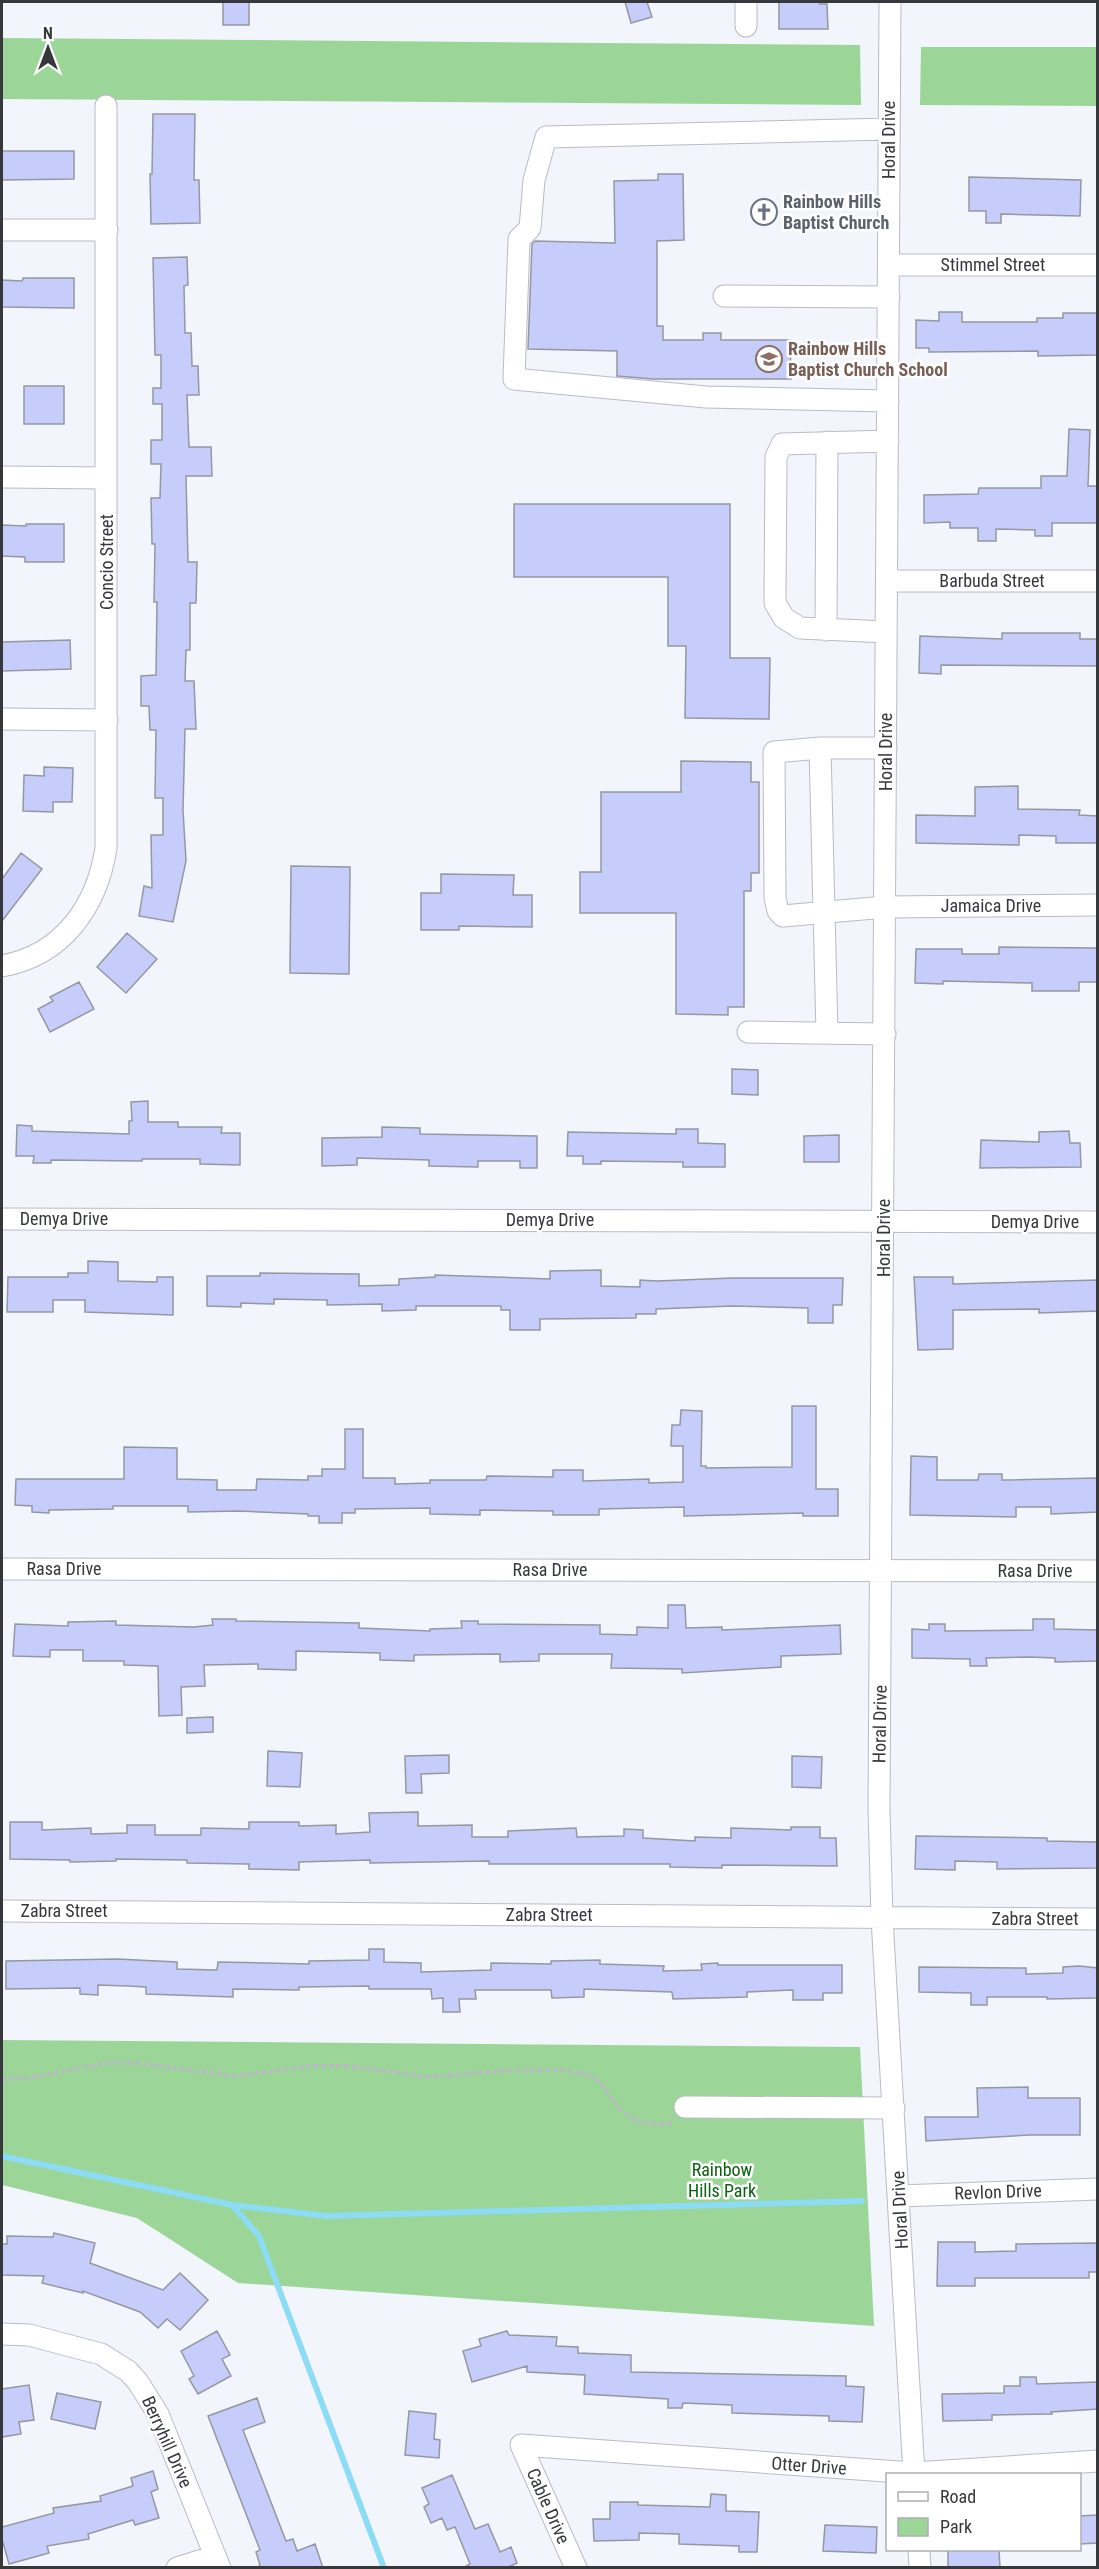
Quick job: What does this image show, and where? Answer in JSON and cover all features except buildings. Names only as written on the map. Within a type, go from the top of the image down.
[{"type":"street","points":[[746,2],[746,26]]},
{"type":"street","name":"Horal Drive","points":[[890,2],[879,1809],[882,1918],[914,2473]]},
{"type":"street","name":"Concio Street","points":[[2,966],[27,959],[59,940],[78,921],[93,898],[102,873],[106,848],[106,106]]},
{"type":"street","points":[[888,401],[706,397],[514,379],[519,239],[530,228],[534,180],[546,137],[889,129]]},
{"type":"street","points":[[2,230],[107,230]]},
{"type":"street","name":"Stimmel Street","points":[[889,265],[1098,265]]},
{"type":"street","points":[[724,296],[889,297]]},
{"type":"street","points":[[886,632],[800,628],[784,618],[776,603],[776,457],[782,444],[888,441]]},
{"type":"street","points":[[826,630],[827,442]]},
{"type":"street","points":[[2,477],[106,478]]},
{"type":"street","name":"Barbuda Street","points":[[887,581],[1098,582]]},
{"type":"street","points":[[2,719],[107,720]]},
{"type":"street","points":[[827,1033],[820,748],[886,748]]},
{"type":"street","name":"Jamaica Drive","points":[[820,748],[774,752],[775,898],[778,911],[783,916],[885,907],[1098,905]]},
{"type":"street","points":[[748,1032],[885,1034]]},
{"type":"street","name":"Demya Drive","points":[[2,1219],[1098,1222]]},
{"type":"street","name":"Rasa Drive","points":[[2,1569],[1098,1571]]},
{"type":"street","name":"Zabra Street","points":[[2,1911],[1098,1919]]},
{"type":"street","points":[[685,2107],[894,2108]]},
{"type":"street","name":"Revlon Drive","points":[[899,2196],[1098,2189]]},
{"type":"street","name":"Berryhill Drive","points":[[2,2334],[28,2335],[81,2347],[110,2358],[138,2382],[150,2398],[218,2562]]},
{"type":"street","name":"Otter Drive","points":[[521,2445],[900,2473]]},
{"type":"street","name":"Cable Drive","points":[[521,2445],[576,2568]]},
{"type":"street","name":"Otter Drive","points":[[928,2473],[1098,2461]]},
{"type":"street","points":[[919,2551],[920,2568]]},
{"type":"street","points":[[177,2568],[218,2562]]},
{"type":"path","points":[[2,2079],[29,2078],[106,2063],[163,2065],[234,2076],[311,2066],[349,2066],[429,2077],[506,2071],[562,2070],[590,2075],[601,2083],[621,2111],[635,2120],[666,2125],[679,2121],[685,2107]]},
{"type":"green space","points":[[2,38],[860,45],[861,105],[2,99]]},
{"type":"green space","points":[[921,47],[1097,47],[1097,106],[920,105]]},
{"type":"green space","name":"Rainbow Hills Park","points":[[2,2040],[860,2047],[874,2326],[238,2283],[137,2218],[2,2185]]},
{"type":"waterway","points":[[2,2156],[232,2205],[259,2236],[384,2568]]},
{"type":"waterway","points":[[232,2205],[327,2216],[862,2201]]},
{"type":"place","name":"Rainbow Hills Baptist Church","points":[[764,212]]},
{"type":"place","name":"Rainbow Hills Baptist Church School","points":[[769,359]]}]
